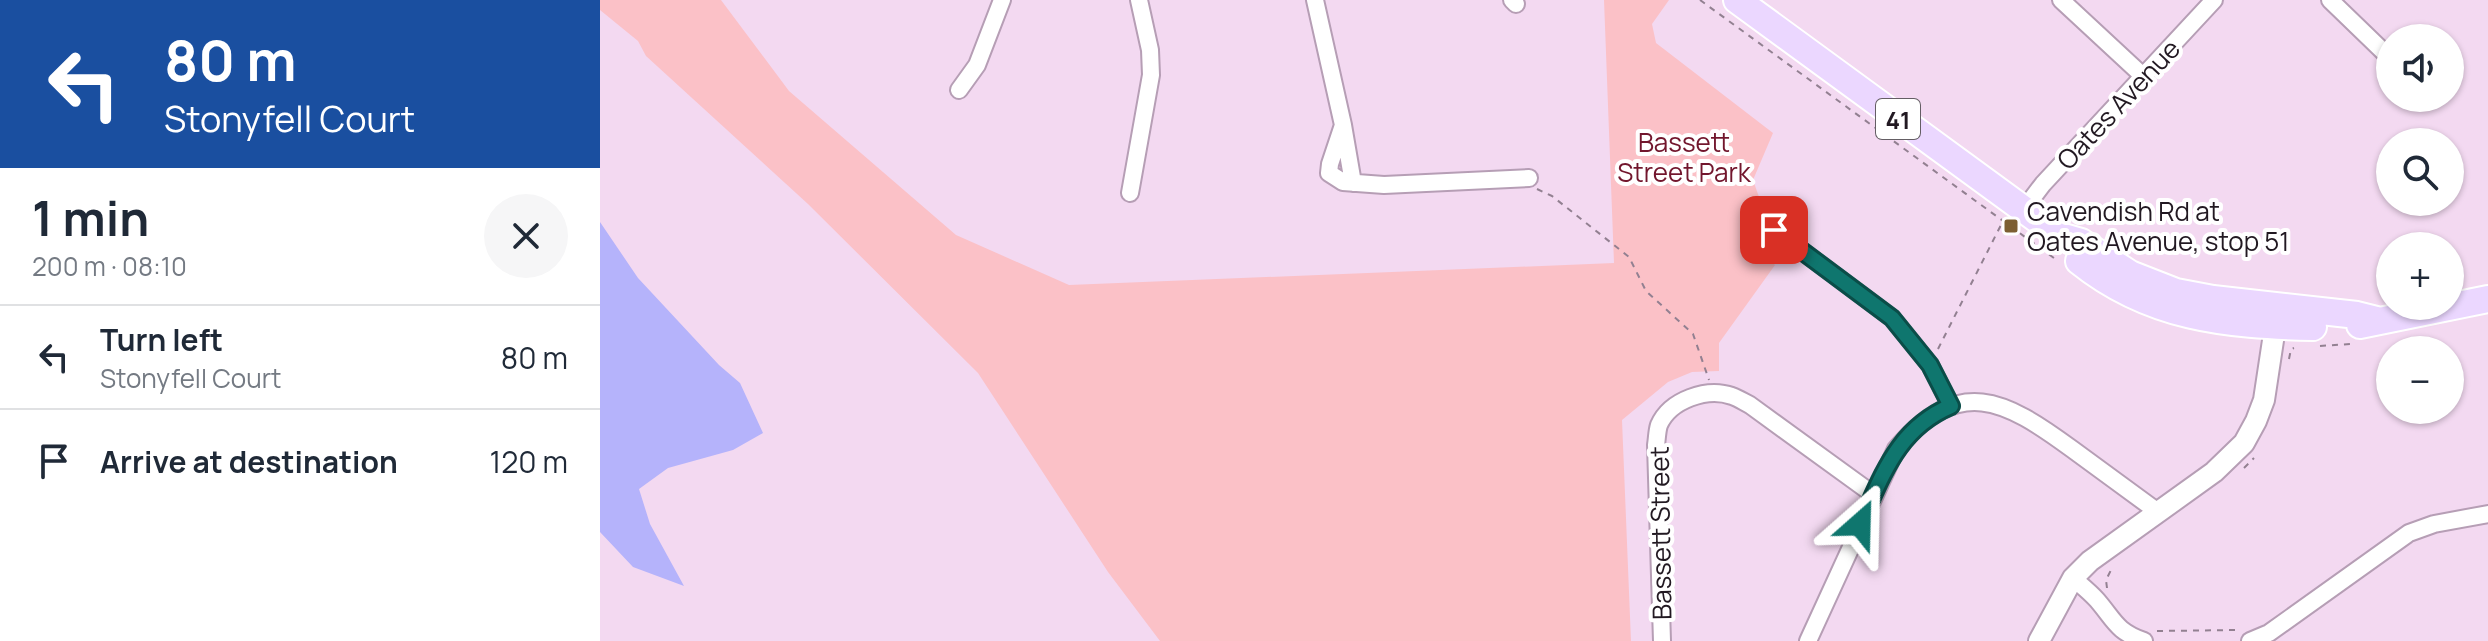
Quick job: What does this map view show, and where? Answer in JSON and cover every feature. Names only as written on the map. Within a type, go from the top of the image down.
[{"type":"main road","name":"41","points":[[1737,0],[2013,216],[2060,236],[2073,256],[2119,289],[2149,303],[2190,316],[2276,317],[2357,327],[2377,320],[2488,299]]},
{"type":"street","points":[[959,90],[977,65],[1002,0]]},
{"type":"street","points":[[1130,193],[1151,75],[1150,50],[1139,0]]},
{"type":"street","points":[[1315,0],[1343,125],[1329,173],[1343,182],[1384,185],[1529,178]]},
{"type":"street","points":[[2061,0],[2143,76]]},
{"type":"street","name":"Oates Avenue","points":[[2013,216],[2214,0]]},
{"type":"street","points":[[2330,0],[2376,44]]},
{"type":"street","points":[[1774,230],[1892,318],[1930,365],[1951,406]]},
{"type":"street","points":[[2039,641],[2073,578],[2090,561],[2227,461],[2251,432],[2264,400],[2276,317]]},
{"type":"street","points":[[1711,393],[1731,395],[1750,405],[1874,495]]},
{"type":"street","name":"Bassett Street","points":[[1662,641],[1656,445],[1659,426],[1669,411],[1690,397],[1711,393]]},
{"type":"street","points":[[1808,641],[1896,449],[1914,428],[1934,413],[1951,406],[1969,401],[2002,405],[2036,423],[2158,512]]},
{"type":"street","points":[[2248,634],[2269,633],[2409,533],[2434,524],[2488,514]]},
{"type":"street","points":[[2073,578],[2097,600],[2114,625],[2128,635],[2146,636]]},
{"type":"path","points":[[1700,0],[2013,216],[2064,265]]},
{"type":"path","points":[[1529,178],[1540,192],[1552,196],[1629,257],[1646,291],[1693,334],[1708,372],[1711,393]]},
{"type":"path","points":[[1930,365],[2013,216]]},
{"type":"path","points":[[2315,346],[2356,343]]},
{"type":"path","points":[[2288,364],[2291,349],[2300,346]]},
{"type":"path","points":[[2241,471],[2259,449]]},
{"type":"path","points":[[2107,588],[2106,580],[2113,566]]},
{"type":"path","points":[[2146,636],[2235,631],[2248,634]]},
{"type":"green space","name":"Bassett Street Park","points":[[600,0],[721,0],[789,91],[956,235],[1069,285],[1614,263],[1604,0],[1669,0],[1652,24],[1656,43],[1773,133],[1753,180],[1764,211],[1752,224],[1754,246],[1775,265],[1719,343],[1719,371],[1692,372],[1668,382],[1622,420],[1631,641],[1160,641],[1108,572],[978,373],[808,204],[646,56],[638,41],[600,10]]},
{"type":"water","points":[[600,222],[638,278],[719,365],[740,383],[763,433],[733,450],[668,468],[639,489],[650,524],[684,586],[633,567],[600,532]]},
{"type":"place","name":"Cavendish Rd at Oates Avenue, stop 51","points":[[2011,226]]},
{"type":"route","points":[[1774,230],[1892,318],[1909,335],[1930,365],[1951,406],[1934,413],[1914,428],[1896,449],[1860,524]]}]
